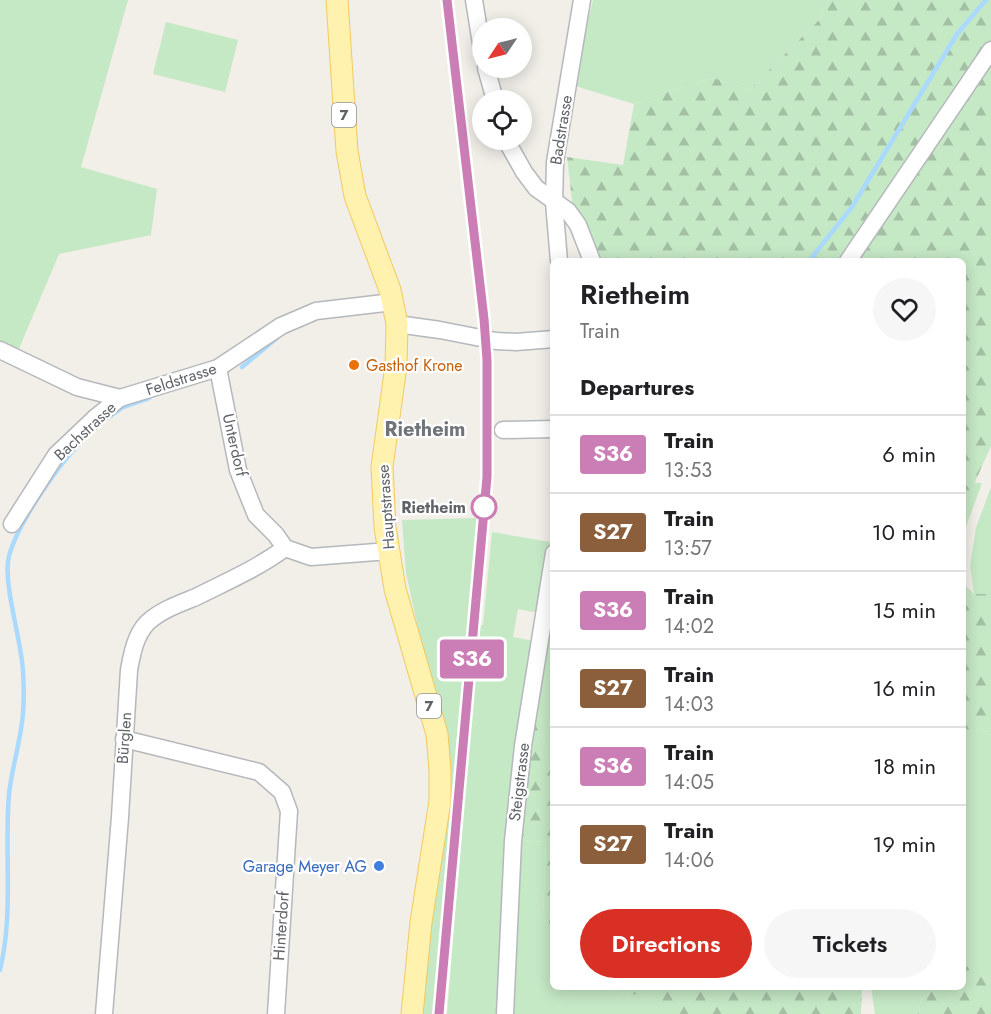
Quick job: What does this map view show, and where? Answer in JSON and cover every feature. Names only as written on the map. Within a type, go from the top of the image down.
[{"type":"main road","name":"Hauptstrasse","points":[[337,0],[347,152],[355,196],[393,303],[397,324],[396,366],[382,467],[389,551],[404,622],[437,734],[440,770],[440,801],[421,922],[412,1014]]},
{"type":"street","points":[[474,0],[477,18]]},
{"type":"street","name":"Badstrasse","points":[[559,258],[554,202],[555,162],[582,0]]},
{"type":"street","points":[[850,258],[991,50]]},
{"type":"street","points":[[512,150],[536,188],[568,211],[578,225],[591,258]]},
{"type":"street","name":"Feldstrasse","points":[[120,398],[218,368],[281,326],[316,311],[393,303]]},
{"type":"street","points":[[397,324],[496,341],[550,339]]},
{"type":"street","points":[[0,350],[77,387],[120,398]]},
{"type":"street","name":"Unterdorf","points":[[218,368],[238,471],[256,514],[285,548]]},
{"type":"street","name":"Bachstrasse","points":[[12,524],[57,455],[96,417],[120,398]]},
{"type":"street","points":[[502,430],[550,429]]},
{"type":"street","points":[[285,548],[311,557],[389,551]]},
{"type":"street","name":"Bürglen","points":[[104,1014],[129,670],[134,647],[147,624],[168,608],[269,560],[285,548]]},
{"type":"street","name":"Steigstrasse","points":[[505,1014],[513,841],[523,746],[550,578]]},
{"type":"street","name":"Hinterdorf","points":[[124,739],[259,772],[282,792],[289,811],[276,1014]]},
{"type":"green space","points":[[0,0],[128,0],[81,167],[157,189],[151,235],[59,254],[18,351],[0,341]]},
{"type":"green space","points":[[593,0],[829,0],[818,21],[749,90],[714,78],[634,104],[572,85]]},
{"type":"green space","points":[[829,0],[991,0],[991,446],[966,502],[966,258],[596,258],[573,209],[567,157],[623,165],[634,104],[714,78],[749,90],[818,21]]},
{"type":"green space","points":[[166,22],[238,40],[225,92],[153,74]]},
{"type":"green space","points":[[974,483],[982,483],[966,527],[966,499]]},
{"type":"green space","points":[[991,487],[991,594],[974,594],[970,566],[976,528]]},
{"type":"green space","points":[[478,518],[433,1014],[421,1014],[450,775],[406,573],[402,520]]},
{"type":"green space","points":[[492,532],[550,542],[539,613],[518,609],[513,637],[534,641],[500,1014],[447,1014],[479,625],[483,625]]},
{"type":"green space","points":[[966,586],[974,594],[991,594],[991,732],[966,729]]},
{"type":"green space","points":[[550,619],[550,754],[534,722]]},
{"type":"green space","points":[[534,722],[550,754],[550,925],[543,913],[546,842],[519,840]]},
{"type":"green space","points":[[966,729],[991,732],[991,982],[970,966],[966,968]]},
{"type":"green space","points":[[519,840],[546,842],[543,913],[550,925],[550,990],[608,990],[663,999],[660,1014],[512,1014],[520,889]]},
{"type":"green space","points":[[969,965],[991,982],[991,1014],[918,1014],[922,997],[933,990],[966,990],[966,968]]},
{"type":"green space","points":[[607,990],[862,990],[861,1014],[660,1014],[662,999]]},
{"type":"green space","points":[[871,990],[933,990],[922,997],[918,1014],[875,1014]]},
{"type":"waterway","points":[[811,258],[852,207],[957,34],[986,0]]},
{"type":"waterway","points":[[242,367],[277,338]]},
{"type":"waterway","points":[[109,417],[123,407],[149,398]]},
{"type":"waterway","points":[[0,970],[7,926],[9,794],[22,723],[24,698],[22,659],[8,581],[9,556],[20,528],[38,498],[78,445]]},
{"type":"railway","points":[[439,1014],[487,477],[487,360],[484,319],[447,0]]},
{"type":"train","name":"S36","points":[[439,1014],[487,477],[487,360],[484,319],[447,0]]},
{"type":"place","name":"Gasthof Krone","points":[[354,365]]},
{"type":"place","name":"Rietheim","points":[[484,507]]},
{"type":"place","name":"Garage Meyer AG","points":[[379,866]]},
{"type":"district","name":"Rietheim","points":[[425,429]]}]
